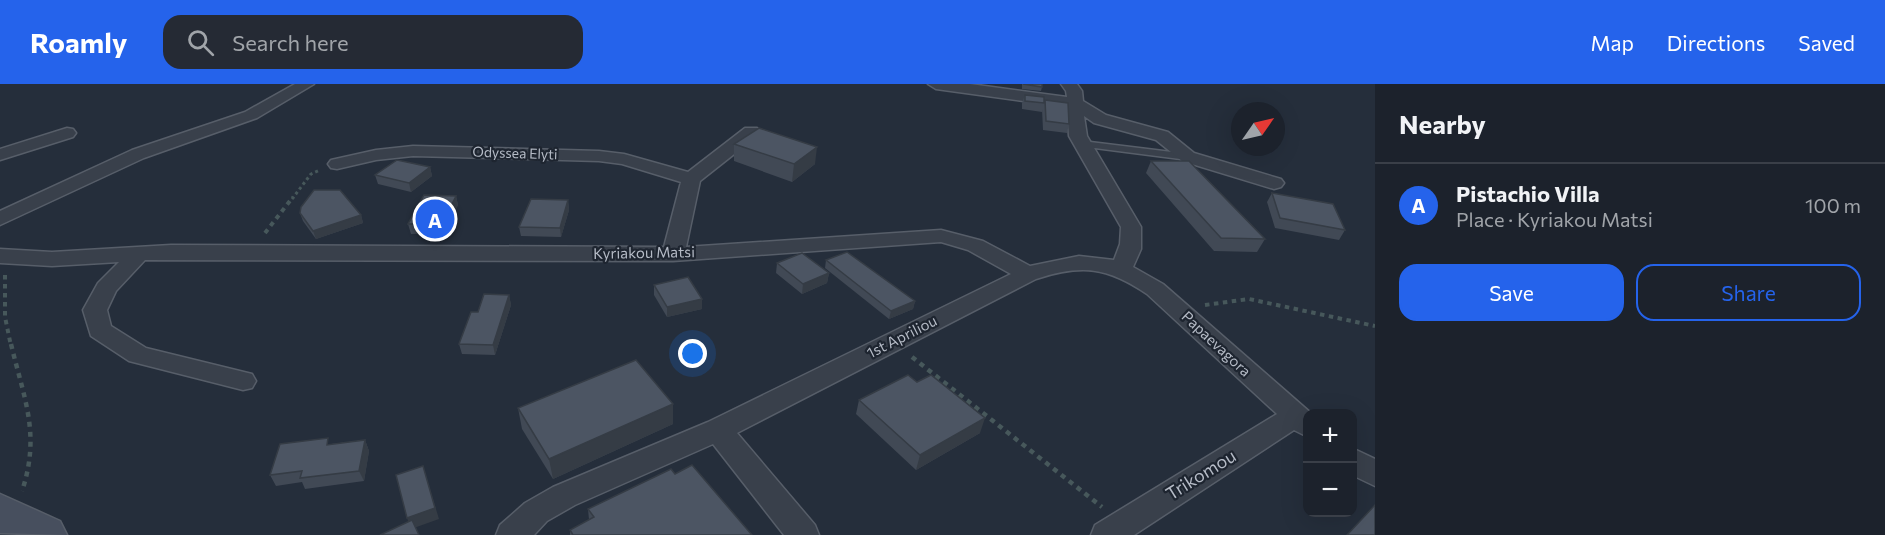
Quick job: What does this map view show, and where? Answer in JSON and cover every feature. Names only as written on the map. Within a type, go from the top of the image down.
[{"type":"street","points":[[0,219],[138,154],[251,115],[306,84]]},
{"type":"street","points":[[936,84],[1075,103],[1101,119],[1162,136],[1188,157],[1274,183]]},
{"type":"street","points":[[1069,84],[1074,91],[1076,126],[1082,144],[1131,227],[1133,239],[1131,250],[1121,268]]},
{"type":"street","points":[[673,254],[692,179],[751,132]]},
{"type":"street","points":[[0,155],[67,133]]},
{"type":"street","name":"Odyssea Elyti","points":[[337,164],[385,153],[413,151],[599,156],[624,159],[692,179]]},
{"type":"street","name":"Kyriakou Matsi","points":[[0,257],[52,259],[139,254],[249,253],[673,254],[940,236],[959,238],[978,245],[1028,274]]},
{"type":"street","points":[[139,254],[106,288],[95,310],[100,330],[138,355],[243,381]]},
{"type":"street","name":"1st Apriliou","points":[[512,535],[537,512],[564,496],[718,430],[1028,274],[1070,263],[1088,262],[1121,268]]},
{"type":"street","name":"Papaevagora","points":[[1121,268],[1155,289],[1301,421]]},
{"type":"street","name":"Trikomou","points":[[1115,530],[1301,421]]},
{"type":"street","points":[[718,430],[802,535]]},
{"type":"street","points":[[1357,462],[1375,474]]},
{"type":"lane","points":[[1082,144],[1188,157]]},
{"type":"path","points":[[249,253],[311,174],[337,164]]},
{"type":"path","points":[[0,257],[5,276],[6,328],[31,420],[29,475],[18,522]]},
{"type":"path","points":[[1189,319],[1207,303],[1249,299],[1375,326]]},
{"type":"path","points":[[893,342],[1115,530]]},
{"type":"building","points":[[1023,84],[1042,84],[1042,87]]},
{"type":"building","points":[[1025,95],[1044,97],[1044,103],[1025,101]]},
{"type":"building","points":[[1045,100],[1068,103],[1069,124],[1046,121]]},
{"type":"building","points":[[759,128],[817,147],[794,164],[734,144]]},
{"type":"building","points":[[397,160],[430,167],[409,183],[375,175]]},
{"type":"building","points":[[1151,161],[1189,161],[1265,239],[1221,238]]},
{"type":"building","points":[[314,190],[340,190],[361,215],[313,231],[300,213],[301,207]]},
{"type":"building","points":[[1272,193],[1333,204],[1345,230],[1280,218]]},
{"type":"building","points":[[424,195],[456,196],[442,224],[408,224]]},
{"type":"building","points":[[531,199],[568,200],[560,228],[519,227]]},
{"type":"building","points":[[847,252],[915,301],[891,311],[826,260]]},
{"type":"building","points":[[802,253],[829,273],[803,284],[777,263]]},
{"type":"building","points":[[688,277],[702,299],[667,307],[654,285]]},
{"type":"building","points":[[484,294],[509,295],[493,345],[459,344],[471,312],[478,312]]},
{"type":"building","points":[[636,360],[673,404],[549,459],[518,408]]},
{"type":"building","points":[[908,375],[917,382],[931,375],[985,418],[920,455],[859,400]]},
{"type":"building","points":[[328,438],[327,445],[365,440],[359,471],[300,478],[302,471],[270,475],[280,444]]},
{"type":"building","points":[[692,465],[752,535],[573,535],[570,530],[594,517],[588,509],[671,469],[675,474]]},
{"type":"building","points":[[423,466],[435,508],[407,518],[396,475]]},
{"type":"building","points":[[1375,505],[1375,535],[1347,535]]},
{"type":"building","points":[[412,520],[419,535],[380,535]]},
{"type":"place","name":"Pistachio Villa","points":[[435,219]]}]
